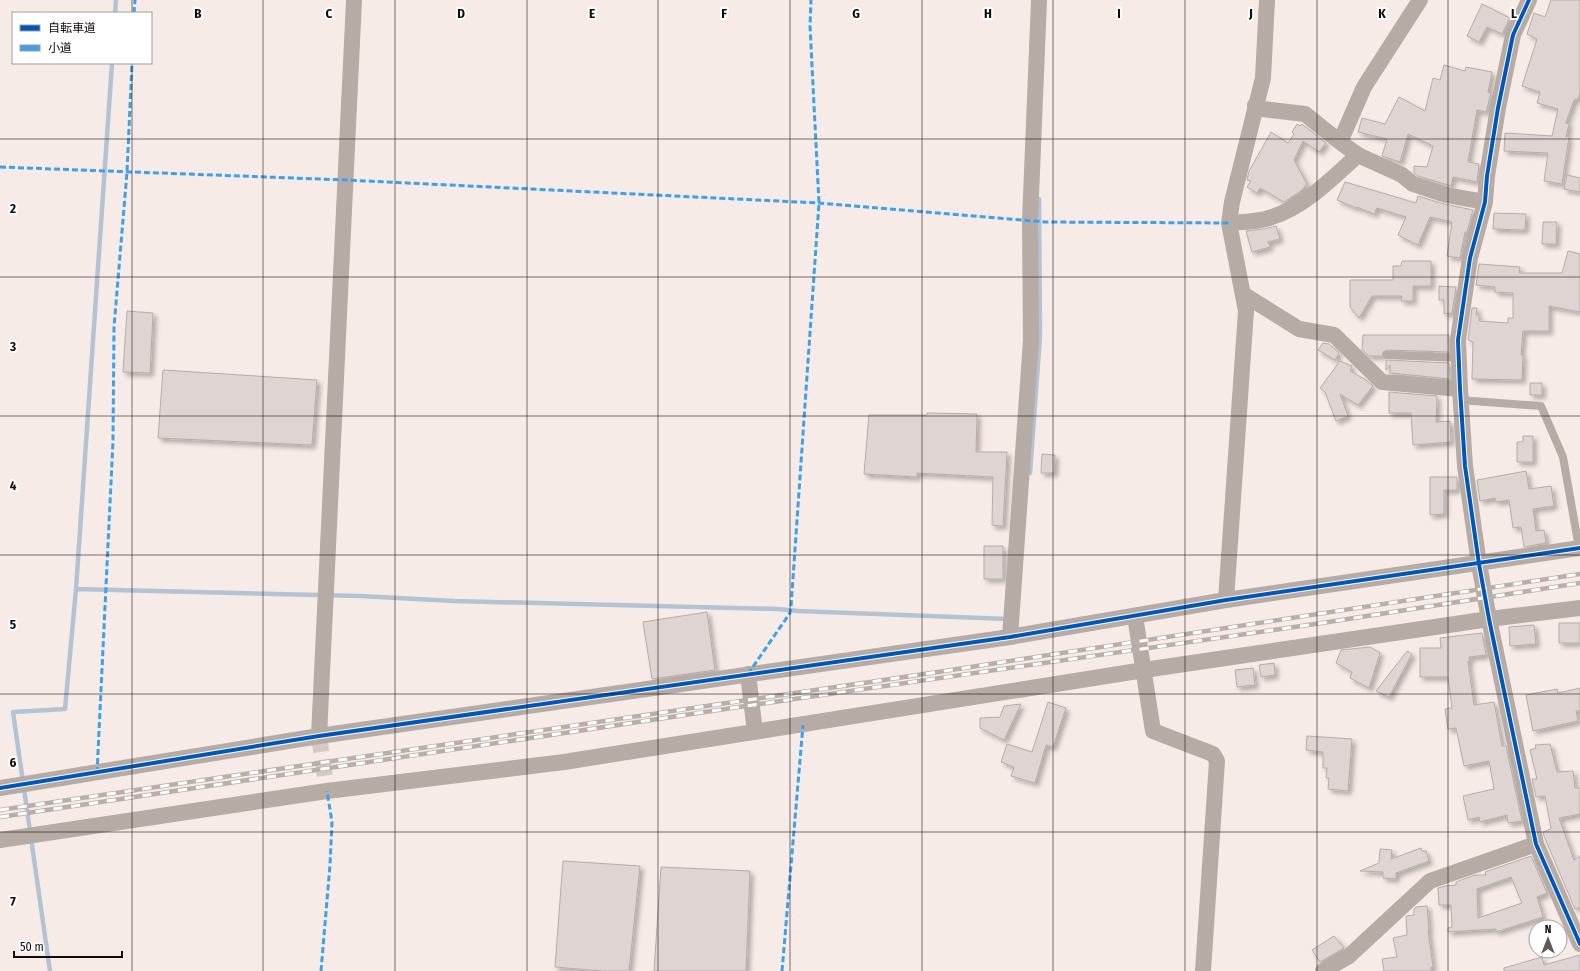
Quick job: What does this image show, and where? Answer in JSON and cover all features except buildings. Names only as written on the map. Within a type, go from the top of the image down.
[{"type":"street","points":[[319,736],[354,0]]},
{"type":"street","points":[[1010,637],[1031,340],[1030,221],[1039,0]]},
{"type":"street","points":[[1226,600],[1246,311],[1229,223],[1232,202],[1262,78],[1267,0]]},
{"type":"street","points":[[1340,142],[1364,87],[1420,0]]},
{"type":"street","points":[[1530,0],[1512,35],[1487,176],[1485,202],[1470,258],[1458,340],[1460,394],[1465,466],[1479,564],[1536,844],[1575,916],[1580,944]]},
{"type":"street","points":[[1255,105],[1263,109],[1305,114],[1358,155],[1402,176],[1413,184],[1446,195],[1485,202]]},
{"type":"street","points":[[1229,223],[1271,218],[1289,210],[1320,189],[1358,155]]},
{"type":"street","points":[[1243,294],[1299,329],[1334,335],[1382,382],[1460,394]]},
{"type":"street","points":[[0,788],[319,736],[1010,637],[1226,600],[1580,548]]},
{"type":"street","points":[[0,840],[327,791],[564,762],[1144,670],[1489,619],[1580,608]]},
{"type":"street","points":[[1135,616],[1153,730],[1213,754],[1217,761],[1203,971]]},
{"type":"street","points":[[748,674],[755,732]]},
{"type":"street","points":[[1323,971],[1350,956],[1430,881],[1536,844]]},
{"type":"lane","points":[[1386,355],[1459,358]]},
{"type":"lane","points":[[1460,394],[1541,406],[1563,457],[1580,548]]},
{"type":"waterway","points":[[115,12],[116,0]]},
{"type":"waterway","points":[[50,971],[13,712],[65,709],[76,589],[112,64]]},
{"type":"waterway","points":[[1030,473],[1040,336],[1039,199]]},
{"type":"waterway","points":[[76,589],[360,596],[454,601],[778,609],[1008,619]]},
{"type":"tunnel","points":[[319,736],[327,791]]},
{"type":"railway","points":[[0,810],[938,672],[1580,574]]},
{"type":"railway","points":[[0,817],[732,708],[1322,623],[1580,583]]},
{"type":"marked path","points":[[134,12],[135,0]]},
{"type":"marked path","points":[[748,674],[790,613],[791,607],[819,203],[810,26],[811,0]]},
{"type":"marked path","points":[[97,773],[113,441],[114,327],[127,172],[132,64]]},
{"type":"marked path","points":[[0,167],[346,180],[819,203],[1045,222],[1229,223]]},
{"type":"marked path","points":[[782,971],[803,725]]},
{"type":"marked path","points":[[321,971],[332,822],[327,791]]},
{"type":"cycle path","points":[[1529,0],[1513,35],[1498,108],[1487,176],[1485,202],[1470,258],[1458,340],[1460,389],[1465,466],[1479,564],[1536,844],[1580,944]]},
{"type":"cycle path","points":[[0,788],[319,736],[1010,637],[1226,600],[1580,548]]}]
